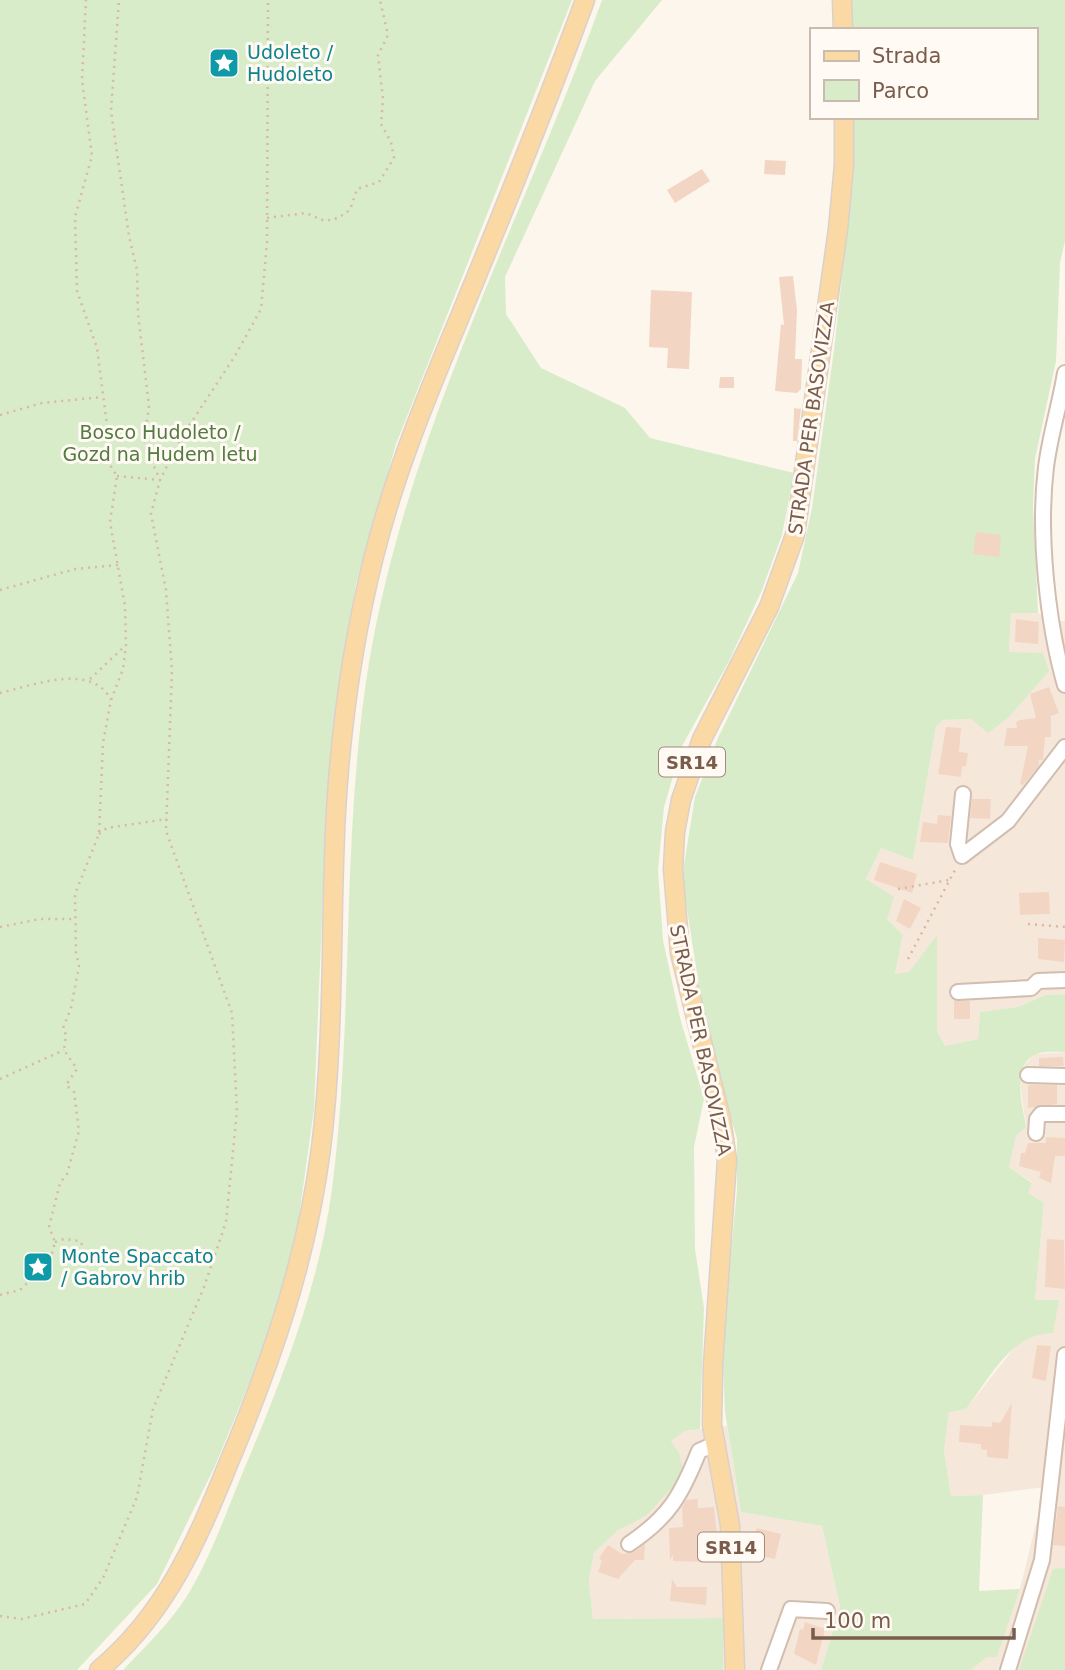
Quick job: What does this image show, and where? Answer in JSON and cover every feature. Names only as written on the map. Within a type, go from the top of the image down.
[{"type":"main road","points":[[99,1670],[152,1617],[185,1563],[263,1381],[284,1318],[301,1259],[321,1146],[340,765],[356,636],[374,554],[422,405],[523,165],[585,0]]},
{"type":"main road","points":[[842,0],[843,28]]},
{"type":"main road","name":"STRADA PER BASOVIZZA","points":[[735,1670],[730,1525],[715,1444],[713,1365],[727,1160],[721,1119],[680,953],[673,869],[681,800],[698,749],[769,607],[795,535],[838,229],[844,165],[844,119]]},
{"type":"street","points":[[1065,373],[1046,466],[1044,513],[1050,620],[1065,685]]},
{"type":"street","points":[[963,794],[958,844],[962,856],[1008,821],[1065,747]]},
{"type":"street","points":[[958,992],[1031,988],[1038,981],[1065,980]]},
{"type":"street","points":[[1028,1075],[1065,1076]]},
{"type":"street","points":[[1036,1133],[1037,1119],[1041,1114],[1065,1114]]},
{"type":"street","points":[[1008,1670],[1042,1560],[1065,1356]]},
{"type":"street","points":[[629,1544],[659,1524],[689,1477],[699,1451],[715,1444]]},
{"type":"street","points":[[769,1670],[790,1609],[827,1611]]},
{"type":"path","points":[[0,1295],[20,1290],[50,1261],[55,1242],[49,1227],[60,1183],[67,1174],[79,1130],[74,1092],[66,1085],[77,1069],[64,1050],[66,1035],[63,1028],[71,1008],[79,966],[74,919],[75,894],[99,834],[103,743],[111,700],[123,669],[126,645],[125,606],[110,522],[117,476],[104,456],[107,425],[97,348],[77,291],[75,217],[92,156],[82,80],[86,0]]},
{"type":"path","points":[[119,0],[111,111],[127,224],[137,270],[138,314],[149,406],[144,443],[160,480]]},
{"type":"path","points":[[0,1616],[22,1619],[85,1604],[103,1578],[137,1497],[153,1409],[204,1287],[226,1223],[237,1111],[232,1013],[166,831],[172,671],[166,590],[151,514],[160,480],[181,438],[235,356],[261,309],[267,252],[268,0]]},
{"type":"path","points":[[266,218],[306,213],[325,221],[338,218],[350,210],[357,189],[379,182],[394,158],[391,142],[381,124],[383,99],[378,54],[388,35],[380,0]]},
{"type":"path","points":[[0,415],[42,403],[103,397]]},
{"type":"path","points":[[117,476],[160,480]]},
{"type":"path","points":[[0,590],[75,569],[118,565]]},
{"type":"path","points":[[90,679],[126,645]]},
{"type":"path","points":[[0,693],[76,677],[90,679],[106,690],[111,700]]},
{"type":"path","points":[[99,834],[107,828],[167,819]]},
{"type":"path","points":[[908,959],[962,856]]},
{"type":"path","points":[[898,889],[949,880]]},
{"type":"path","points":[[0,928],[40,919],[74,919]]},
{"type":"path","points":[[1028,925],[1065,927]]},
{"type":"path","points":[[0,1079],[64,1050]]},
{"type":"path","points":[[55,1242],[64,1239],[80,1241],[87,1254],[83,1265]]},
{"type":"shaded area","points":[[1011,613],[1038,613],[1057,621],[1065,621],[1065,994],[1045,995],[1018,1007],[980,1012],[978,1039],[945,1046],[937,1031],[937,936],[909,972],[895,975],[903,935],[887,919],[866,879],[881,848],[913,860],[936,727],[943,720],[971,719],[1043,653],[1009,653]]},
{"type":"shaded area","points":[[1065,1052],[1065,1670],[971,1670],[987,1657],[997,1657],[1020,1589],[1045,1487],[951,1496],[944,1451],[949,1411],[966,1409],[1018,1343],[1037,1333],[1053,1333],[1035,1300],[1044,1203],[1027,1193],[1032,1182],[1009,1167],[1016,1136],[1026,1127],[1020,1082],[1025,1064],[1035,1054]]},
{"type":"shaded area","points":[[727,1426],[741,1512],[822,1526],[840,1607],[821,1670],[723,1670],[724,1618],[593,1619],[589,1580],[594,1553],[617,1531],[646,1516],[671,1441],[685,1431]]},
{"type":"green space","name":"Bosco Hudoleto / Gozd na Hudem letu","points":[[0,0],[572,0],[396,444],[356,584],[343,656],[327,797],[314,1109],[296,1238],[267,1340],[215,1466],[157,1584],[77,1670],[0,1670]]},
{"type":"green space","points":[[602,0],[662,0],[595,81],[505,277],[506,314],[541,368],[625,408],[650,438],[794,473],[782,535],[762,590],[729,661],[682,746],[664,807],[658,870],[663,940],[680,1018],[704,1099],[694,1147],[695,1249],[704,1308],[700,1429],[685,1431],[671,1441],[679,1453],[684,1475],[646,1516],[617,1531],[594,1553],[589,1580],[593,1619],[724,1618],[723,1670],[123,1670],[173,1616],[204,1565],[273,1399],[309,1296],[332,1189],[344,1043],[358,751],[380,606],[400,527],[424,450],[481,300]]},
{"type":"green space","points":[[849,0],[1065,0],[1065,241],[1060,263],[1056,361],[1035,459],[1033,506],[1038,613],[1011,613],[1009,652],[1043,653],[1049,671],[1009,717],[988,733],[971,719],[943,720],[936,727],[913,860],[881,848],[866,879],[894,897],[887,919],[903,935],[895,974],[909,972],[937,935],[937,1031],[945,1046],[978,1039],[980,1012],[1018,1007],[1045,995],[1065,994],[1065,1052],[1037,1054],[1023,1067],[1020,1087],[1026,1127],[1016,1136],[1009,1167],[1032,1183],[1028,1193],[1044,1203],[1035,1300],[1059,1300],[1053,1333],[1038,1335],[1013,1349],[966,1409],[949,1412],[944,1451],[951,1496],[983,1495],[979,1591],[1020,1589],[997,1657],[987,1657],[971,1670],[821,1670],[840,1607],[822,1526],[741,1512],[725,1412],[722,1348],[737,1190],[737,1139],[706,1031],[682,877],[695,797],[718,738],[798,573],[812,508],[834,350],[854,169],[853,119],[1037,119],[1037,28],[850,28]]},
{"type":"green space","points":[[1065,1568],[1065,1670],[1019,1670],[1053,1569]]},
{"type":"building","points":[[765,160],[786,161],[785,175],[764,174]]},
{"type":"building","points":[[702,169],[710,181],[675,203],[667,190]]},
{"type":"building","points":[[793,276],[797,310],[795,359],[802,359],[801,389],[797,393],[775,391],[781,324],[784,325],[779,277]]},
{"type":"building","points":[[651,290],[692,292],[689,369],[667,368],[668,348],[649,347]]},
{"type":"building","points":[[720,377],[734,377],[734,388],[719,388]]},
{"type":"building","points":[[794,408],[801,409],[797,441],[793,441]]},
{"type":"building","points":[[976,532],[1001,535],[999,557],[973,554]]},
{"type":"building","points":[[1016,619],[1039,622],[1038,644],[1015,642]]},
{"type":"building","points":[[1049,687],[1059,713],[1051,716],[1051,737],[1045,737],[1043,760],[1039,760],[1039,766],[1023,785],[1020,784],[1028,746],[1004,746],[1007,728],[1017,728],[1016,722],[1020,720],[1036,718],[1030,694]]},
{"type":"building","points":[[946,727],[961,728],[959,752],[968,753],[966,766],[962,766],[961,777],[938,774]]},
{"type":"building","points":[[972,799],[991,799],[990,819],[970,818]]},
{"type":"building","points":[[938,815],[951,816],[948,843],[920,842],[923,822],[937,824]]},
{"type":"building","points":[[880,862],[917,874],[912,893],[874,880]]},
{"type":"building","points":[[1049,892],[1050,914],[1020,915],[1019,893]]},
{"type":"building","points":[[904,899],[921,908],[910,929],[896,921]]},
{"type":"building","points":[[1038,938],[1065,940],[1064,962],[1038,959]]},
{"type":"building","points":[[954,1001],[970,1001],[970,1019],[954,1019]]},
{"type":"building","points":[[1063,1057],[1064,1066],[1039,1066],[1039,1058]]},
{"type":"building","points":[[1028,1085],[1057,1085],[1057,1104],[1028,1108]]},
{"type":"building","points":[[1046,1137],[1065,1138],[1065,1156],[1055,1156],[1051,1183],[1039,1178],[1041,1172],[1019,1166],[1021,1153],[1025,1153],[1028,1143],[1046,1143]]},
{"type":"building","points":[[1047,1239],[1064,1240],[1065,1289],[1045,1287]]},
{"type":"building","points":[[1037,1345],[1051,1346],[1046,1381],[1032,1378]]},
{"type":"building","points":[[1012,1403],[1008,1459],[987,1457],[987,1450],[981,1449],[981,1444],[959,1442],[960,1425],[992,1427],[992,1422],[1000,1423]]},
{"type":"building","points":[[698,1499],[698,1508],[714,1507],[717,1536],[705,1537],[705,1562],[673,1561],[673,1554],[670,1560],[669,1528],[683,1527],[682,1508],[686,1500]]},
{"type":"building","points":[[1058,1506],[1065,1507],[1065,1546],[1053,1545]]},
{"type":"building","points":[[757,1528],[781,1534],[775,1559],[750,1553]]},
{"type":"building","points":[[645,1544],[644,1560],[635,1560],[618,1579],[598,1572],[602,1561],[599,1558],[608,1545],[622,1554],[634,1552]]},
{"type":"building","points":[[672,1579],[677,1587],[707,1587],[706,1605],[670,1601]]},
{"type":"building","points":[[805,1622],[825,1629],[816,1665],[794,1654],[800,1629],[803,1630]]},
{"type":"place","name":"Udoleto / Hudoleto","points":[[224,63]]},
{"type":"place","name":"Monte Spaccato / Gabrov hrib","points":[[38,1267]]}]
